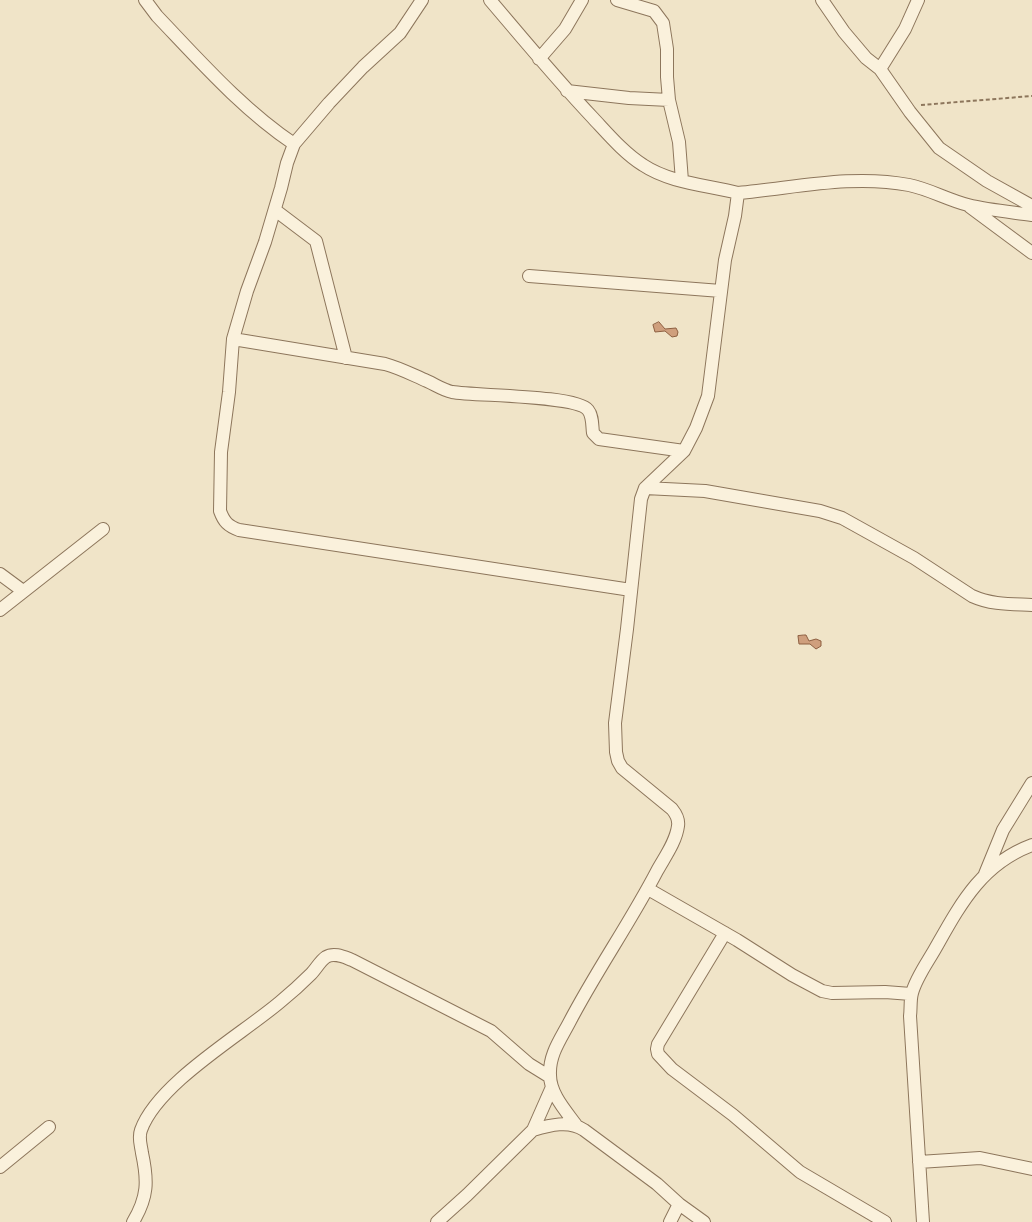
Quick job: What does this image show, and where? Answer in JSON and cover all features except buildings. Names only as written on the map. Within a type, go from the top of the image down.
[{"type":"street","points":[[145,0],[157,16],[251,111],[271,129],[294,144]]},
{"type":"street","points":[[422,0],[400,33],[363,67],[294,144],[265,242],[247,291],[233,338],[230,392],[221,452],[220,511],[225,523],[239,530],[631,590]]},
{"type":"street","points":[[490,0],[567,91],[617,143],[642,165],[656,172],[682,181],[738,193],[816,182],[875,182],[910,185],[968,205],[1032,215]]},
{"type":"street","points":[[539,59],[565,29],[582,0]]},
{"type":"street","points":[[617,0],[654,12],[663,23],[667,49],[666,77],[669,100],[679,142],[682,181]]},
{"type":"street","points":[[822,0],[844,32],[866,58],[880,68],[929,137],[940,148],[987,181],[1032,206]]},
{"type":"street","points":[[880,68],[905,29],[918,0]]},
{"type":"street","points":[[567,91],[629,98],[669,100]]},
{"type":"street","points":[[437,1222],[533,1130],[551,1082],[552,1056],[586,990],[648,889],[678,828],[676,813],[622,768],[616,752],[615,723],[641,499],[645,488],[684,451],[696,428],[708,396],[721,291],[738,193]]},
{"type":"street","points":[[968,205],[1032,253]]},
{"type":"street","points":[[275,210],[316,241],[346,358]]},
{"type":"street","points":[[529,276],[721,291]]},
{"type":"street","points":[[233,338],[385,364],[398,368],[441,389],[453,392],[522,397],[576,404],[588,410],[593,433],[600,439],[684,451]]},
{"type":"street","points":[[645,488],[705,490],[820,511],[842,518],[914,558],[972,596],[998,604],[1032,605]]},
{"type":"street","points":[[0,610],[103,529]]},
{"type":"street","points":[[0,574],[23,591]]},
{"type":"street","points":[[984,877],[1003,830],[1032,783]]},
{"type":"street","points":[[923,1222],[910,1016],[911,994],[970,890],[1006,858],[1032,845]]},
{"type":"street","points":[[648,889],[822,991],[832,993],[885,992],[911,994]]},
{"type":"street","points":[[725,933],[658,1044],[656,1049],[658,1054],[672,1069],[733,1115],[800,1172],[885,1222]]},
{"type":"street","points":[[133,1222],[146,1194],[146,1177],[140,1132],[153,1109],[181,1080],[278,1004],[328,956],[335,955],[352,960],[491,1031],[551,1082],[558,1100],[576,1125],[657,1184],[679,1204],[704,1222]]},
{"type":"street","points":[[533,1130],[546,1126],[576,1125]]},
{"type":"street","points":[[0,1167],[48,1127]]},
{"type":"street","points":[[920,1162],[980,1158],[1032,1169]]},
{"type":"street","points":[[670,1222],[679,1204]]},
{"type":"path","points":[[906,106],[1032,96]]}]
